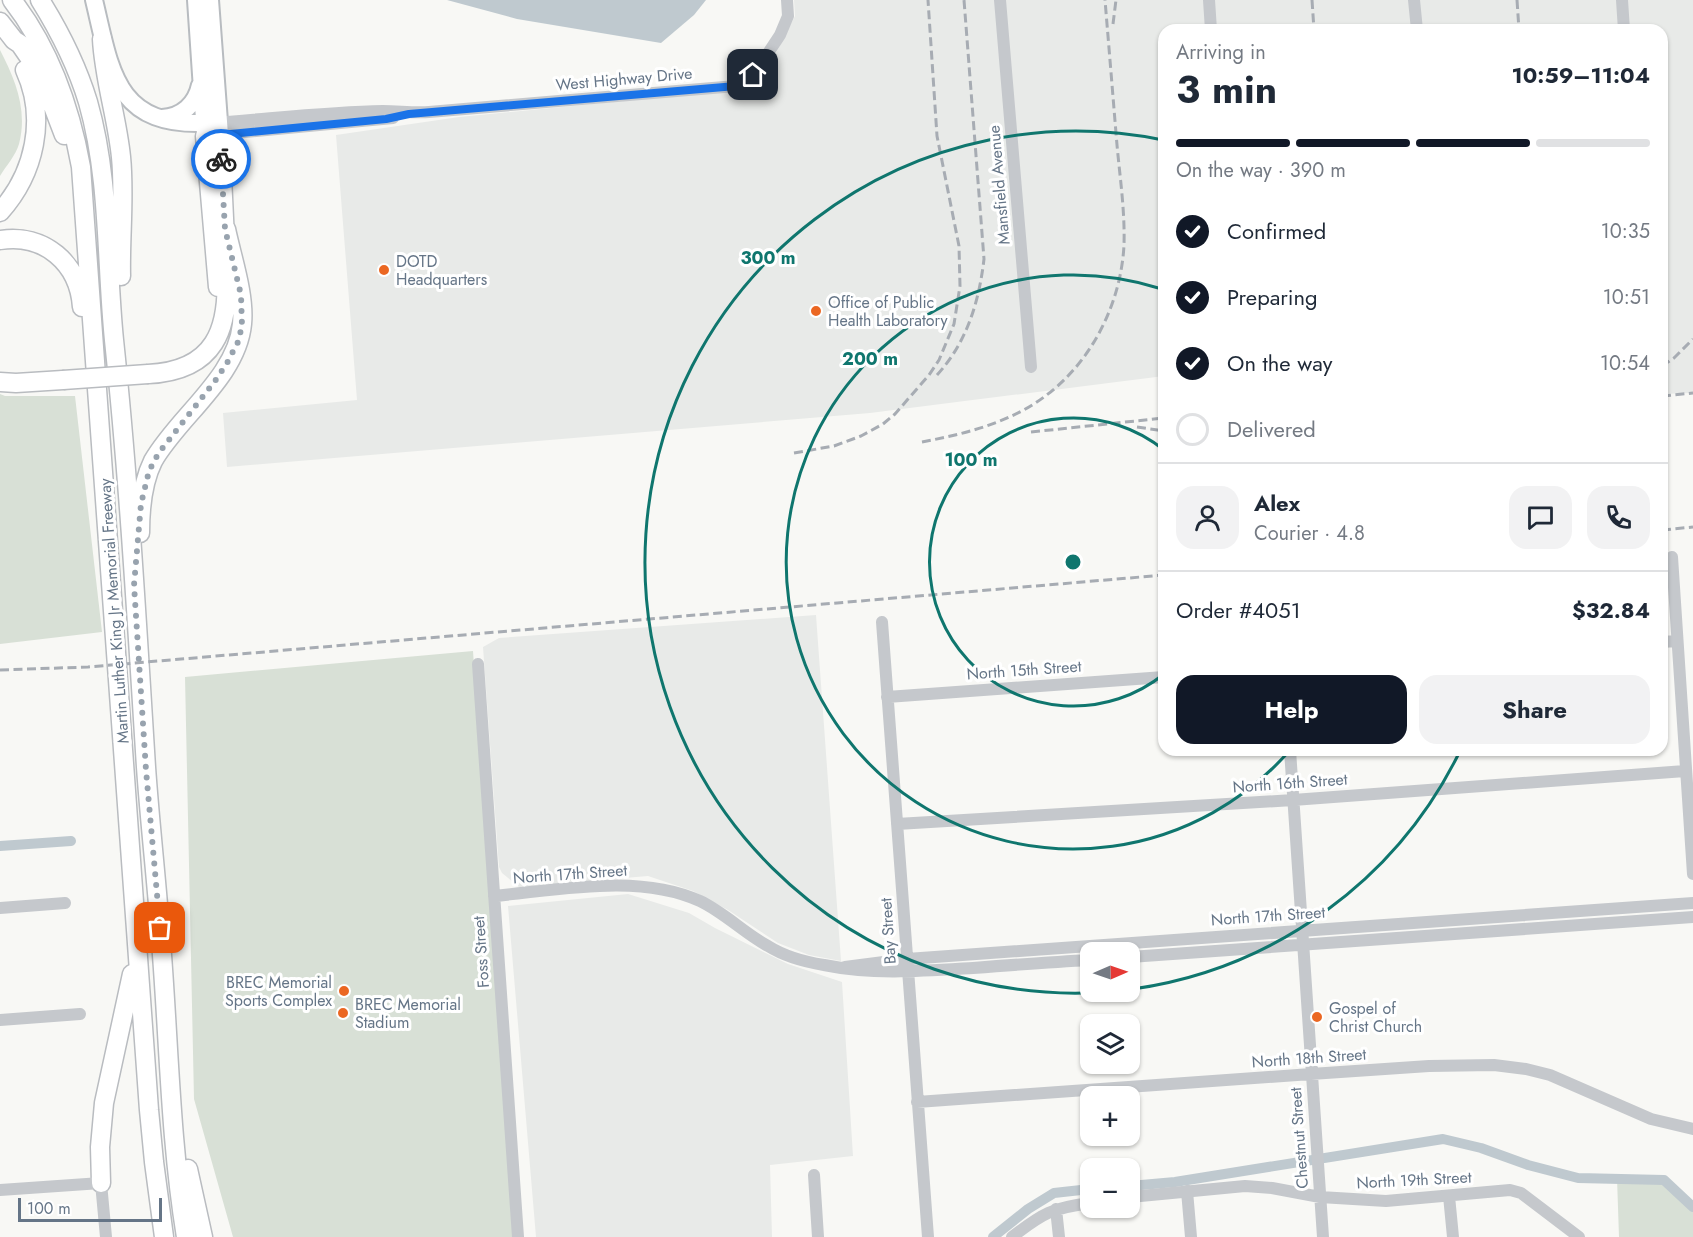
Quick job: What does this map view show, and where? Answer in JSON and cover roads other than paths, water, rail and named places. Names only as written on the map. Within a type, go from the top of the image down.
[{"type":"highway","name":"Martin Luther King Jr Memorial Freeway","points":[[12,0],[43,48],[63,95],[78,146],[84,190],[151,1141],[165,1237]]},
{"type":"highway","name":"Martin Luther King Jr Memorial Freeway","points":[[40,0],[78,74],[96,135],[102,175],[112,324],[121,407],[146,770],[170,1053],[170,1099],[186,1237]]},
{"type":"highway","points":[[0,22],[20,44],[45,88],[84,190]]},
{"type":"highway","points":[[102,39],[103,59],[119,141],[122,169],[121,407]]},
{"type":"highway","points":[[0,212],[21,182],[33,149],[36,129],[33,88],[14,48],[14,40]]},
{"type":"highway","points":[[0,382],[16,383],[148,371],[169,372],[191,363],[204,353],[220,333],[228,301],[225,229],[212,129]]},
{"type":"highway","points":[[148,371],[170,365],[192,355],[209,336],[217,317],[219,297],[212,129]]},
{"type":"highway","points":[[134,585],[141,504],[149,471],[158,454],[227,363],[240,334],[243,316],[241,295],[225,229]]},
{"type":"highway","points":[[0,240],[22,239],[45,246],[64,260],[77,282],[82,300],[86,362],[102,459]]},
{"type":"highway","points":[[0,376],[63,377]]},
{"type":"highway","points":[[101,1183],[99,1147],[104,1103],[126,1006],[136,937]]},
{"type":"highway","points":[[170,1053],[180,1096],[187,1166],[203,1237]]},
{"type":"main road","points":[[94,0],[102,39],[114,74],[124,93],[142,112],[156,118],[212,129]]},
{"type":"main road","points":[[196,0],[201,78],[212,129]]},
{"type":"main road","points":[[210,0],[212,129]]},
{"type":"main road","points":[[156,118],[173,117],[189,108],[196,97],[201,78]]},
{"type":"street","name":"West Highway Drive","points":[[212,129],[386,119],[409,114],[736,86],[753,75],[780,35],[788,16],[787,0]]},
{"type":"street","name":"Mansfield Avenue","points":[[1000,0],[1031,367]]},
{"type":"street","points":[[1209,0],[1211,24]]},
{"type":"street","points":[[1414,0],[1416,24]]},
{"type":"street","points":[[1622,0],[1624,24]]},
{"type":"street","points":[[1672,557],[1693,874]]},
{"type":"street","name":"Bay Street","points":[[882,622],[928,1237]]},
{"type":"street","points":[[1668,642],[1677,641]]},
{"type":"street","name":"Foss Street","points":[[478,664],[518,1237]]},
{"type":"street","name":"North 15th Street","points":[[887,696],[1158,677]]},
{"type":"street","name":"Chestnut Street","points":[[1290,756],[1323,1237]]},
{"type":"street","name":"North 16th Street","points":[[897,824],[1293,800],[1685,771]]},
{"type":"street","name":"North 17th Street","points":[[494,896],[616,885],[665,889],[714,908],[777,951],[823,965],[867,971],[908,972],[1080,961]]},
{"type":"street","points":[[0,908],[65,903]]},
{"type":"street","name":"North 17th Street","points":[[845,967],[907,959],[1052,948],[1693,903]]},
{"type":"street","name":"North 17th Street","points":[[1140,956],[1693,917]]},
{"type":"street","points":[[1438,921],[1438,936]]},
{"type":"street","points":[[1052,948],[1053,962]]},
{"type":"street","points":[[0,1020],[80,1014]]},
{"type":"street","name":"North 18th Street","points":[[917,1102],[1429,1066],[1484,1065],[1514,1067],[1550,1075],[1651,1119],[1693,1129]]},
{"type":"street","points":[[814,1174],[818,1237]]},
{"type":"street","points":[[0,1190],[101,1183],[106,1237]]},
{"type":"street","name":"North 19th Street","points":[[1140,1196],[1254,1186],[1320,1197],[1386,1201],[1505,1190],[1517,1192],[1579,1237]]},
{"type":"street","points":[[1187,1191],[1191,1237]]},
{"type":"street","points":[[1449,1196],[1453,1237]]},
{"type":"street","points":[[1012,1237],[1038,1217],[1056,1209],[1080,1205]]},
{"type":"street","points":[[1056,1209],[1059,1237]]},
{"type":"waterway","points":[[0,846],[71,841]]},
{"type":"waterway","points":[[1140,1185],[1175,1182],[1443,1139],[1481,1148],[1528,1165],[1578,1178],[1664,1180],[1693,1207]]},
{"type":"waterway","points":[[993,1237],[1028,1209],[1054,1193],[1080,1190]]},
{"type":"railway","points":[[794,453],[834,446],[861,436],[883,424],[895,414],[929,375],[939,360],[954,324],[960,286],[959,246],[937,136],[928,0]]},
{"type":"railway","points":[[937,375],[956,349],[970,321],[979,291],[984,259],[964,0]]},
{"type":"railway","points":[[922,442],[1001,421],[1044,397],[1061,383],[1090,349],[1110,309],[1122,267],[1124,232],[1105,0]]},
{"type":"railway","points":[[1113,24],[1116,0]]},
{"type":"railway","points":[[1312,0],[1314,24]]},
{"type":"railway","points":[[1517,0],[1519,24]]},
{"type":"railway","points":[[1668,362],[1693,339]]},
{"type":"railway","points":[[1668,395],[1693,393]]},
{"type":"railway","points":[[1031,432],[1158,419]]},
{"type":"railway","points":[[1137,427],[1158,430]]},
{"type":"railway","points":[[1668,529],[1693,527]]},
{"type":"railway","points":[[0,670],[88,667],[1158,576]]},
{"type":"place","name":"DOTD Headquarters","points":[[384,270]]},
{"type":"place","name":"Office of Public Health Laboratory","points":[[816,311]]},
{"type":"place","name":"BREC Memorial Sports Complex","points":[[344,991]]},
{"type":"place","name":"BREC Memorial Stadium","points":[[343,1013]]},
{"type":"place","name":"Gospel of Christ Church","points":[[1317,1017]]}]
